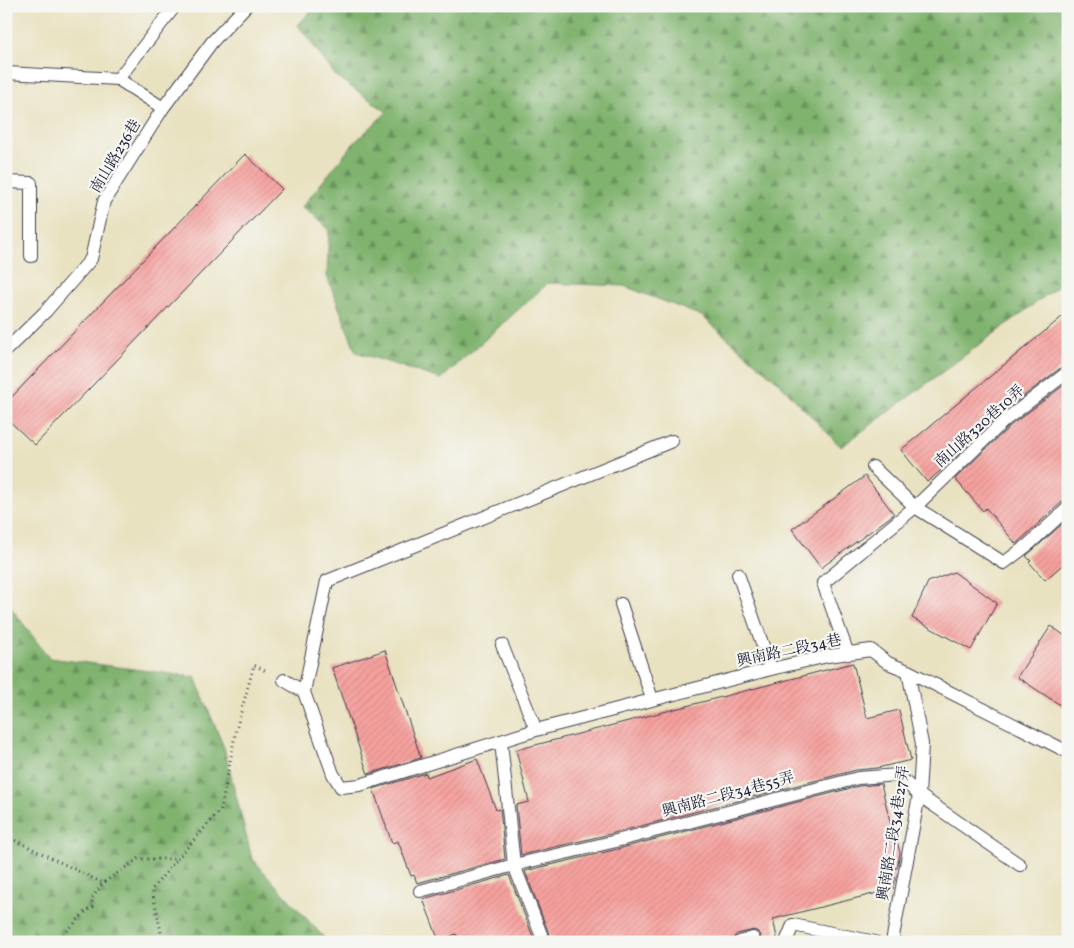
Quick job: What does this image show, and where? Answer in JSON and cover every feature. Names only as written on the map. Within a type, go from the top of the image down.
[{"type":"lane","points":[[118,79],[175,6]]},
{"type":"lane","name":"南山路236巷","points":[[6,350],[46,311],[91,259],[104,201],[163,108],[212,42],[246,6]]},
{"type":"lane","points":[[6,73],[118,79],[163,108]]},
{"type":"lane","points":[[6,182],[31,183],[31,256]]},
{"type":"lane","name":"南山路320巷10弄","points":[[848,654],[823,583],[914,507],[1005,420],[1068,372]]},
{"type":"lane","points":[[284,680],[304,692],[327,581],[672,441]]},
{"type":"lane","points":[[873,467],[914,507],[1004,563],[1029,544],[1068,508]]},
{"type":"lane","points":[[738,574],[771,669]]},
{"type":"lane","points":[[621,604],[652,699]]},
{"type":"lane","points":[[502,644],[536,730]]},
{"type":"lane","name":"興南路二段34巷","points":[[304,692],[333,774],[341,787],[360,786],[536,730],[652,699],[828,656],[871,650],[888,663],[908,670],[1068,752]]},
{"type":"lane","name":"興南路二段34巷27弄","points":[[892,942],[919,795],[922,744],[908,670]]},
{"type":"lane","points":[[501,742],[514,865],[544,942]]},
{"type":"lane","name":"興南路二段34巷55弄","points":[[420,891],[514,865],[612,842],[858,778],[898,775],[919,795],[1020,865]]},
{"type":"lane","points":[[786,942],[793,925],[875,942]]},
{"type":"path","points":[[163,942],[152,889],[221,809],[236,730],[254,665]]},
{"type":"path","points":[[6,836],[103,883]]},
{"type":"path","points":[[57,942],[93,906],[92,898],[103,883],[138,859],[177,859]]},
{"type":"green space","points":[[316,6],[591,6],[596,9],[598,6],[1068,6],[1068,279],[841,447],[778,382],[702,316],[624,286],[548,283],[441,379],[356,352],[327,276],[329,229],[302,207],[354,143],[387,112],[336,76],[298,25]]},
{"type":"green space","points":[[6,601],[49,658],[195,677],[224,748],[252,859],[328,942],[6,942]]},
{"type":"building","points":[[245,154],[282,189],[35,445],[6,418],[6,403]]},
{"type":"building","points":[[1068,312],[1068,364],[1000,414],[927,482],[901,450]]},
{"type":"building","points":[[1068,382],[1068,500],[1062,502],[1016,544],[986,508],[983,511],[955,479],[1010,426]]},
{"type":"building","points":[[865,476],[894,514],[821,568],[792,529]]},
{"type":"building","points":[[1068,519],[1068,560],[1045,580],[1026,556]]},
{"type":"building","points":[[954,572],[997,603],[971,650],[912,618],[928,582]]},
{"type":"building","points":[[1051,626],[1068,638],[1068,710],[1017,677]]},
{"type":"building","points":[[385,650],[421,758],[368,774],[332,668]]},
{"type":"building","points":[[853,663],[867,718],[899,710],[911,760],[877,768],[856,770],[610,834],[521,855],[516,805],[529,802],[516,750]]},
{"type":"building","points":[[477,759],[496,810],[500,809],[505,859],[417,883],[414,875],[411,876],[398,841],[392,843],[373,789],[426,773],[427,777]]},
{"type":"building","points":[[881,784],[895,842],[897,841],[900,853],[897,868],[893,869],[895,878],[893,889],[773,919],[778,942],[760,942],[761,935],[754,930],[737,934],[732,942],[552,942],[525,871],[614,850],[859,786]]},
{"type":"building","points":[[509,875],[535,942],[459,942],[456,934],[439,941],[423,899]]}]
